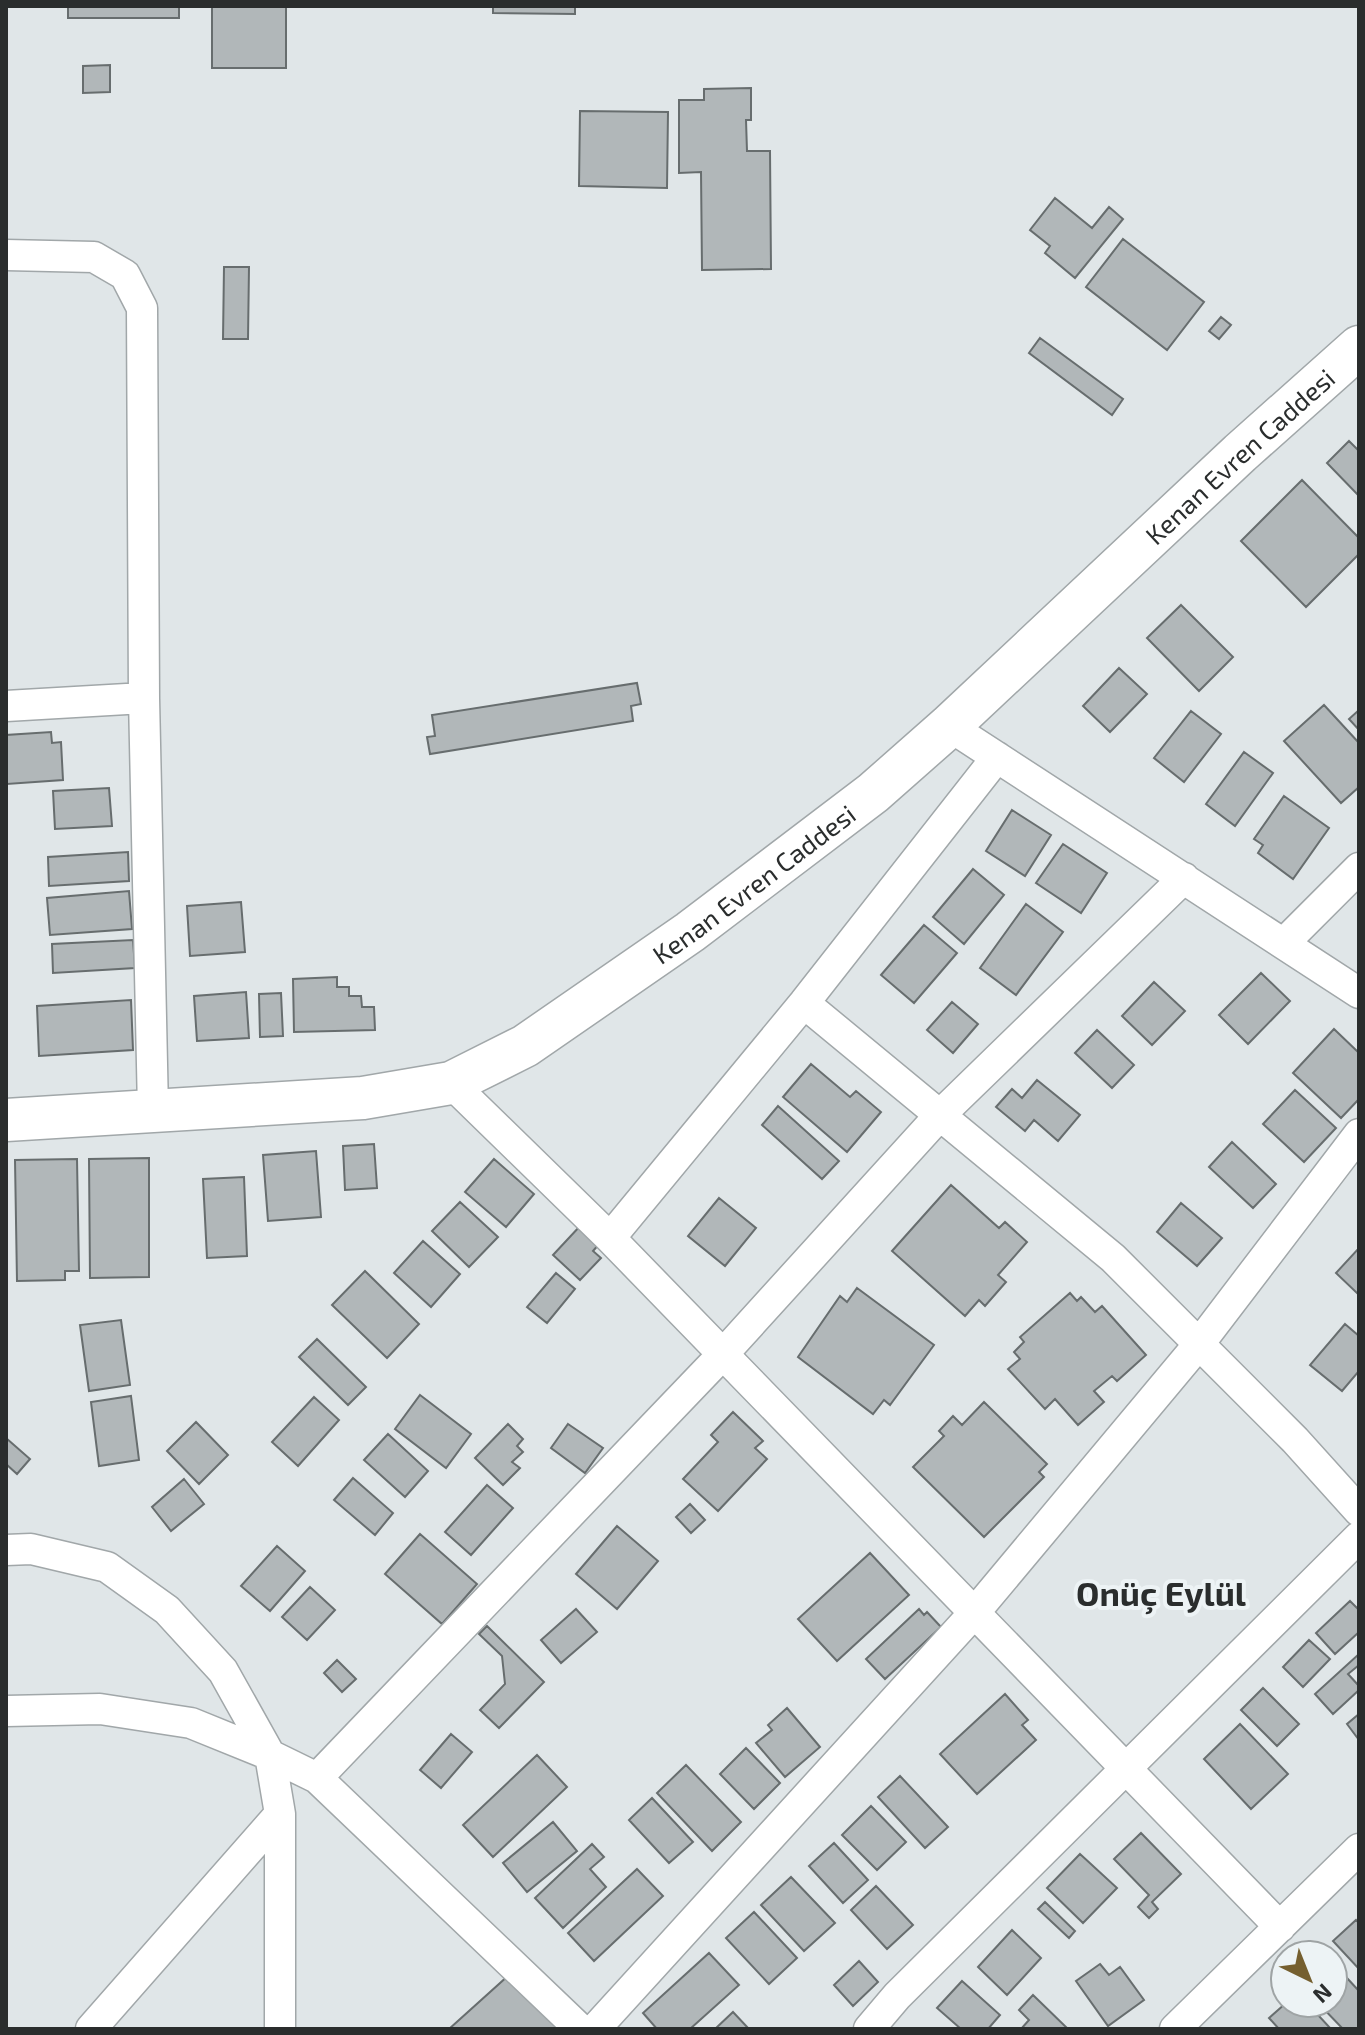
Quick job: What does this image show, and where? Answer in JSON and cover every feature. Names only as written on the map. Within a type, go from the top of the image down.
[{"type":"street","points":[[6,255],[94,257],[125,275],[142,308],[144,698],[153,1110]]},
{"type":"street","name":"Kenan Evren Caddesi","points":[[6,1120],[363,1098],[451,1083],[525,1046],[690,932],[873,793],[1359,347]]},
{"type":"street","points":[[6,706],[144,698]]},
{"type":"street","points":[[949,726],[1359,993]]},
{"type":"street","points":[[610,1238],[804,1003],[997,757]]},
{"type":"street","points":[[1284,943],[1359,868]]},
{"type":"street","points":[[317,1778],[723,1354],[940,1115],[1184,878]]},
{"type":"street","points":[[804,1003],[1113,1258],[1295,1440],[1359,1511]]},
{"type":"street","points":[[451,1083],[610,1238],[1280,1927]]},
{"type":"street","points":[[595,2029],[975,1612],[1199,1344],[1359,1134]]},
{"type":"street","points":[[869,2029],[897,1996],[1359,1537]]},
{"type":"street","points":[[6,1550],[31,1549],[107,1567],[167,1610],[223,1671],[270,1755],[280,1814],[280,2029]]},
{"type":"street","points":[[6,1711],[100,1709],[191,1723],[317,1778],[580,2029]]},
{"type":"street","points":[[91,2029],[280,1814]]},
{"type":"street","points":[[1187,2025],[1359,1849]]},
{"type":"building","points":[[68,6],[179,6],[179,18],[68,18]]},
{"type":"building","points":[[212,6],[286,6],[286,68],[212,68]]},
{"type":"building","points":[[493,6],[575,6],[575,14],[493,13]]},
{"type":"building","points":[[110,65],[110,92],[83,93],[83,66]]},
{"type":"building","points":[[751,88],[751,120],[746,120],[747,151],[770,151],[771,269],[702,270],[701,172],[679,173],[679,100],[704,100],[704,89]]},
{"type":"building","points":[[580,111],[668,112],[667,188],[579,186]]},
{"type":"building","points":[[1055,198],[1092,228],[1109,207],[1123,219],[1075,278],[1045,253],[1050,246],[1030,230]]},
{"type":"building","points":[[1123,239],[1204,302],[1167,350],[1086,287]]},
{"type":"building","points":[[224,267],[249,267],[248,339],[223,339]]},
{"type":"building","points":[[1221,317],[1231,325],[1219,339],[1209,331]]},
{"type":"building","points":[[1040,338],[1123,399],[1112,415],[1029,353]]},
{"type":"building","points":[[1349,441],[1359,451],[1359,496],[1327,463]]},
{"type":"building","points":[[1302,480],[1359,538],[1359,554],[1306,607],[1241,541]]},
{"type":"building","points":[[1181,605],[1233,657],[1199,691],[1147,638]]},
{"type":"building","points":[[1119,668],[1147,694],[1110,732],[1083,706]]},
{"type":"building","points":[[637,683],[641,704],[631,706],[633,721],[430,754],[427,737],[435,736],[432,715]]},
{"type":"building","points":[[1324,705],[1359,743],[1359,787],[1341,803],[1284,741]]},
{"type":"building","points":[[1359,710],[1359,730],[1349,719]]},
{"type":"building","points":[[1191,711],[1221,734],[1184,782],[1154,758]]},
{"type":"building","points":[[51,732],[52,743],[61,742],[63,780],[7,784],[6,735]]},
{"type":"building","points":[[1244,752],[1273,773],[1235,826],[1206,804]]},
{"type":"building","points":[[109,788],[112,826],[55,829],[53,791]]},
{"type":"building","points":[[1284,796],[1329,828],[1293,879],[1258,853],[1263,845],[1254,839]]},
{"type":"building","points":[[1012,810],[1051,835],[1025,876],[986,851]]},
{"type":"building","points":[[1063,844],[1107,873],[1081,913],[1036,883]]},
{"type":"building","points":[[128,852],[129,881],[49,886],[48,857]]},
{"type":"building","points":[[973,869],[1004,895],[964,944],[933,917]]},
{"type":"building","points":[[129,891],[132,929],[50,935],[47,898]]},
{"type":"building","points":[[241,902],[245,952],[190,956],[187,906]]},
{"type":"building","points":[[1026,904],[1063,932],[1016,995],[980,968]]},
{"type":"building","points":[[924,925],[957,953],[914,1003],[881,975]]},
{"type":"building","points":[[133,940],[135,968],[53,973],[52,944]]},
{"type":"building","points":[[1261,973],[1290,1001],[1248,1044],[1219,1015]]},
{"type":"building","points":[[337,977],[337,987],[349,987],[349,996],[361,996],[362,1007],[374,1007],[375,1030],[294,1032],[293,979]]},
{"type":"building","points":[[1154,982],[1185,1011],[1152,1045],[1122,1016]]},
{"type":"building","points":[[246,992],[249,1038],[197,1041],[194,996]]},
{"type":"building","points":[[281,993],[283,1036],[260,1037],[259,994]]},
{"type":"building","points":[[131,1000],[133,1050],[39,1056],[37,1006]]},
{"type":"building","points":[[952,1002],[978,1024],[953,1053],[927,1030]]},
{"type":"building","points":[[1334,1029],[1359,1053],[1359,1099],[1341,1118],[1293,1073]]},
{"type":"building","points":[[1097,1030],[1134,1065],[1112,1088],[1075,1053]]},
{"type":"building","points":[[811,1064],[850,1097],[856,1091],[881,1112],[847,1152],[783,1097]]},
{"type":"building","points":[[1037,1080],[1080,1115],[1058,1141],[1034,1120],[1025,1131],[996,1107],[1012,1089],[1022,1098]]},
{"type":"building","points":[[1295,1090],[1336,1128],[1304,1162],[1263,1124]]},
{"type":"building","points":[[778,1106],[839,1161],[822,1179],[762,1125]]},
{"type":"building","points":[[1232,1142],[1276,1184],[1253,1208],[1209,1167]]},
{"type":"building","points":[[374,1144],[377,1188],[345,1190],[343,1146]]},
{"type":"building","points":[[316,1151],[321,1217],[268,1221],[263,1155]]},
{"type":"building","points":[[149,1158],[149,1277],[90,1278],[89,1159]]},
{"type":"building","points":[[77,1159],[79,1271],[65,1271],[65,1280],[17,1281],[15,1160]]},
{"type":"building","points":[[494,1159],[534,1194],[506,1227],[465,1192]]},
{"type":"building","points":[[244,1177],[247,1256],[207,1258],[203,1179]]},
{"type":"building","points":[[951,1185],[999,1228],[1005,1222],[1027,1242],[998,1275],[1006,1282],[985,1306],[979,1300],[965,1316],[892,1251]]},
{"type":"building","points":[[719,1198],[756,1228],[725,1266],[688,1236]]},
{"type":"building","points":[[460,1202],[498,1237],[469,1267],[432,1231]]},
{"type":"building","points":[[1181,1203],[1222,1238],[1197,1266],[1157,1232]]},
{"type":"building","points":[[581,1225],[600,1243],[593,1251],[601,1258],[580,1280],[553,1255]]},
{"type":"building","points":[[423,1241],[460,1274],[431,1307],[394,1273]]},
{"type":"building","points":[[1359,1248],[1359,1295],[1336,1273]]},
{"type":"building","points":[[365,1271],[419,1324],[387,1358],[332,1305]]},
{"type":"building","points":[[556,1273],[575,1289],[547,1323],[527,1307]]},
{"type":"building","points":[[857,1288],[934,1345],[890,1405],[884,1400],[873,1414],[798,1357],[840,1296],[847,1302]]},
{"type":"building","points":[[1070,1293],[1077,1301],[1081,1297],[1095,1312],[1102,1306],[1146,1355],[1117,1381],[1112,1376],[1094,1391],[1104,1402],[1078,1425],[1055,1399],[1045,1409],[1008,1369],[1020,1359],[1014,1352],[1024,1342],[1020,1337]]},
{"type":"building","points":[[121,1320],[130,1385],[89,1391],[80,1325]]},
{"type":"building","points":[[1345,1324],[1359,1336],[1359,1371],[1342,1391],[1310,1365]]},
{"type":"building","points":[[317,1339],[366,1387],[348,1405],[299,1357]]},
{"type":"building","points":[[420,1395],[471,1434],[446,1468],[395,1429]]},
{"type":"building","points":[[131,1396],[139,1460],[99,1466],[91,1402]]},
{"type":"building","points":[[314,1397],[339,1420],[298,1466],[272,1442]]},
{"type":"building","points":[[984,1402],[1047,1464],[1039,1472],[1044,1477],[984,1537],[913,1467],[944,1436],[939,1431],[953,1416],[962,1425]]},
{"type":"building","points":[[733,1412],[763,1441],[755,1448],[767,1459],[718,1511],[683,1479],[718,1442],[711,1435]]},
{"type":"building","points":[[196,1422],[228,1455],[199,1484],[167,1451]]},
{"type":"building","points":[[508,1424],[523,1439],[517,1446],[523,1452],[512,1462],[520,1468],[503,1485],[475,1458]]},
{"type":"building","points":[[568,1424],[603,1448],[585,1473],[551,1448]]},
{"type":"building","points":[[388,1434],[428,1471],[405,1497],[364,1460]]},
{"type":"building","points":[[6,1438],[30,1459],[17,1474],[6,1464]]},
{"type":"building","points":[[353,1478],[393,1513],[375,1535],[334,1500]]},
{"type":"building","points":[[184,1479],[204,1504],[171,1531],[152,1507]]},
{"type":"building","points":[[487,1485],[513,1508],[471,1555],[445,1532]]},
{"type":"building","points":[[690,1504],[705,1520],[691,1533],[676,1517]]},
{"type":"building","points":[[617,1526],[658,1561],[617,1609],[576,1574]]},
{"type":"building","points":[[420,1534],[477,1584],[442,1624],[385,1574]]},
{"type":"building","points":[[277,1546],[305,1571],[270,1611],[241,1586]]},
{"type":"building","points":[[870,1553],[909,1595],[837,1661],[798,1619]]},
{"type":"building","points":[[310,1587],[335,1610],[307,1640],[282,1617]]},
{"type":"building","points":[[1350,1601],[1359,1610],[1359,1632],[1335,1654],[1316,1633]]},
{"type":"building","points":[[576,1609],[597,1632],[561,1663],[541,1640]]},
{"type":"building","points":[[919,1609],[924,1615],[927,1612],[941,1627],[885,1679],[866,1659]]},
{"type":"building","points":[[487,1626],[544,1682],[499,1728],[480,1710],[505,1684],[502,1656],[479,1634]]},
{"type":"building","points":[[1309,1640],[1330,1659],[1303,1687],[1283,1667]]},
{"type":"building","points":[[1359,1654],[1359,1665],[1348,1674],[1359,1690],[1333,1714],[1315,1694]]},
{"type":"building","points":[[337,1660],[356,1679],[342,1692],[324,1673]]},
{"type":"building","points":[[1263,1688],[1299,1724],[1277,1746],[1241,1710]]},
{"type":"building","points":[[1005,1694],[1028,1720],[1022,1725],[1036,1740],[977,1794],[940,1754]]},
{"type":"building","points":[[787,1708],[820,1747],[785,1777],[756,1743],[772,1730],[768,1725]]},
{"type":"building","points":[[1359,1714],[1359,1740],[1347,1724]]},
{"type":"building","points":[[1240,1724],[1288,1774],[1251,1809],[1204,1759]]},
{"type":"building","points":[[451,1734],[472,1752],[441,1788],[420,1770]]},
{"type":"building","points":[[746,1748],[780,1783],[754,1809],[720,1774]]},
{"type":"building","points":[[537,1755],[567,1787],[493,1857],[463,1825]]},
{"type":"building","points":[[686,1765],[741,1822],[712,1851],[657,1793]]},
{"type":"building","points":[[900,1776],[948,1827],[925,1848],[878,1797]]},
{"type":"building","points":[[652,1798],[693,1842],[669,1863],[629,1820]]},
{"type":"building","points":[[871,1806],[906,1842],[877,1870],[842,1835]]},
{"type":"building","points":[[553,1822],[577,1851],[527,1892],[503,1863]]},
{"type":"building","points":[[1141,1833],[1181,1874],[1152,1902],[1158,1909],[1149,1918],[1138,1907],[1149,1895],[1114,1859]]},
{"type":"building","points":[[834,1843],[868,1880],[843,1903],[809,1866]]},
{"type":"building","points":[[592,1844],[604,1857],[590,1869],[606,1887],[563,1928],[535,1898]]},
{"type":"building","points":[[1080,1854],[1117,1888],[1083,1923],[1047,1888]]},
{"type":"building","points":[[637,1869],[663,1896],[594,1961],[568,1933]]},
{"type":"building","points":[[791,1877],[835,1923],[804,1951],[761,1905]]},
{"type":"building","points":[[876,1886],[913,1925],[887,1949],[851,1910]]},
{"type":"building","points":[[1045,1902],[1075,1931],[1069,1938],[1038,1909]]},
{"type":"building","points":[[754,1912],[797,1958],[769,1984],[726,1938]]},
{"type":"building","points":[[1356,1920],[1359,1923],[1359,1969],[1349,1958],[1349,1939],[1335,1939]]},
{"type":"building","points":[[1012,1930],[1041,1958],[1007,1995],[978,1967]]},
{"type":"building","points":[[709,1953],[739,1985],[690,2029],[657,2029],[643,2013]]},
{"type":"building","points":[[859,1961],[878,1982],[853,2006],[834,1985]]},
{"type":"building","points":[[1100,1964],[1109,1975],[1120,1967],[1144,2000],[1108,2026],[1076,1981]]},
{"type":"building","points":[[509,1975],[559,2029],[449,2029]]},
{"type":"building","points":[[1349,1980],[1359,1991],[1359,2029],[1343,2029],[1333,2019],[1349,2019]]},
{"type":"building","points":[[962,1981],[1000,2015],[988,2029],[961,2029],[937,2008]]},
{"type":"building","points":[[1033,1995],[1068,2029],[1021,2029],[1029,2020],[1019,2010]]},
{"type":"building","points":[[733,2012],[749,2029],[715,2029]]},
{"type":"building","points":[[1270,2019],[1322,2019],[1331,2029],[1279,2029]]},
{"type":"district","name":"Onüç Eylül","points":[[1161,1592]]}]
